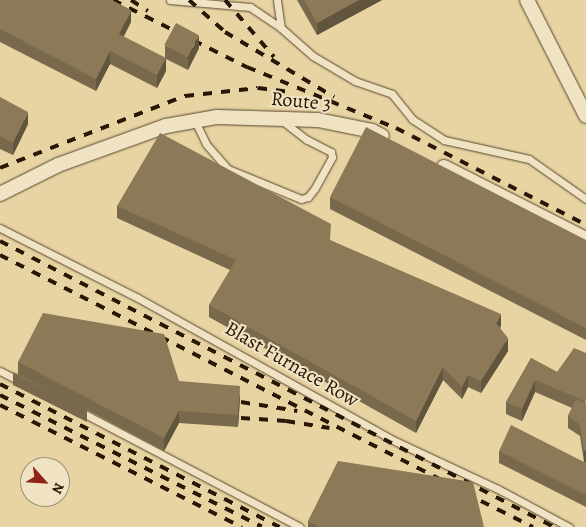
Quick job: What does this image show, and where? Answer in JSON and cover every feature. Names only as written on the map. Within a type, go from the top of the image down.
[{"type":"street","points":[[527,0],[586,116]]},
{"type":"street","name":"Route 3","points":[[0,194],[58,165],[166,126],[217,117],[318,120],[372,131],[398,144]]},
{"type":"street","points":[[433,162],[586,239]]},
{"type":"lane","points":[[170,0],[250,7],[281,28],[313,56],[355,81],[392,94],[412,119],[444,140],[528,159],[586,199]]},
{"type":"lane","points":[[277,0],[281,28]]},
{"type":"lane","points":[[195,120],[206,144],[228,170],[291,198],[308,197],[332,157],[331,152],[307,140],[279,118]]},
{"type":"lane","name":"Blast Furnace Row","points":[[0,228],[146,302],[397,442],[498,489],[569,527]]},
{"type":"lane","points":[[0,371],[30,387]]},
{"type":"lane","points":[[74,408],[300,527]]},
{"type":"building","points":[[0,0],[112,0],[131,10],[119,34],[166,58],[157,75],[110,51],[96,79],[0,29]]},
{"type":"building","points":[[304,0],[359,0],[317,23]]},
{"type":"building","points":[[176,23],[199,35],[187,57],[164,45]]},
{"type":"building","points":[[0,97],[28,112],[13,143],[0,136]]},
{"type":"building","points":[[366,127],[586,240],[586,328],[330,197]]},
{"type":"building","points":[[160,133],[331,224],[330,240],[501,314],[496,323],[508,338],[481,381],[468,375],[462,387],[443,367],[416,421],[209,305],[236,260],[117,206]]},
{"type":"building","points":[[43,313],[164,334],[179,381],[240,386],[238,415],[179,411],[164,438],[18,362]]},
{"type":"building","points":[[574,348],[586,353],[585,401],[535,380],[522,409],[506,402],[531,358],[557,372]]},
{"type":"building","points":[[13,372],[87,410],[13,373]]},
{"type":"building","points":[[576,399],[586,404],[586,450],[584,451],[580,425],[568,416]]},
{"type":"building","points":[[511,425],[586,463],[586,495],[499,451]]},
{"type":"building","points":[[338,461],[473,482],[484,527],[319,527],[308,521]]},
{"type":"railway","points":[[113,0],[247,67],[396,128],[586,225]]},
{"type":"railway","points":[[131,0],[148,11]]},
{"type":"railway","points":[[189,0],[225,32],[334,97]]},
{"type":"railway","points":[[225,0],[274,57]]},
{"type":"railway","points":[[0,168],[185,96],[258,88],[293,92]]},
{"type":"railway","points":[[0,241],[554,527]]},
{"type":"railway","points":[[0,255],[445,482]]},
{"type":"railway","points":[[0,384],[280,527]]},
{"type":"railway","points":[[0,395],[262,527]]},
{"type":"railway","points":[[241,402],[297,411]]},
{"type":"railway","points":[[0,405],[242,527]]},
{"type":"railway","points":[[241,418],[286,421],[329,428]]},
{"type":"railway","points":[[465,493],[533,527]]}]
